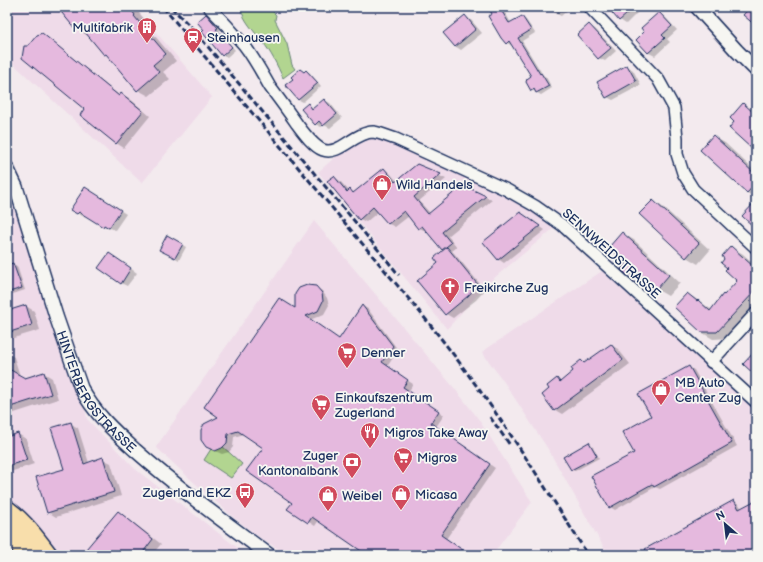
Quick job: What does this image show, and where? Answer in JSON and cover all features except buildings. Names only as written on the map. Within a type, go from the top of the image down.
[{"type":"highway","points":[[7,511],[26,527],[47,555]]},
{"type":"highway","points":[[7,527],[27,555]]},
{"type":"street","name":"SENNWEIDSTRASSE","points":[[209,7],[222,19],[244,46],[257,64],[271,88],[304,132],[319,148],[325,151],[334,150],[363,134],[373,132],[383,134],[507,190],[535,206],[562,225],[756,402]]},
{"type":"street","points":[[589,7],[658,80],[674,108],[677,154],[683,173],[693,188],[756,248]]},
{"type":"street","points":[[698,7],[756,70]]},
{"type":"street","name":"HINTERBERGSTRASSE","points":[[7,168],[16,186],[56,316],[86,399],[114,431],[158,470],[268,555]]},
{"type":"street","points":[[711,362],[756,313]]},
{"type":"shaded area","points":[[11,7],[134,7],[212,97],[142,183],[7,58],[7,14]]},
{"type":"shaded area","points":[[371,139],[384,140],[501,192],[537,214],[554,228],[487,284],[447,329],[318,172],[340,153]]},
{"type":"shaded area","points":[[11,205],[20,220],[81,388],[87,419],[135,469],[247,555],[56,555],[32,519],[7,500],[7,206]]},
{"type":"shaded area","name":"Einkaufszentrum Zugerland","points":[[314,221],[477,417],[532,502],[492,555],[289,555],[263,540],[233,517],[156,447]]},
{"type":"shaded area","points":[[602,271],[756,411],[756,555],[608,555],[548,449],[504,382],[482,352]]},
{"type":"green space","points":[[240,7],[268,7],[276,15],[275,20],[287,44],[292,65],[295,69],[283,78],[271,54],[246,21]]},
{"type":"green space","points":[[222,446],[242,464],[231,478],[204,460],[211,449]]},
{"type":"railway","points":[[163,7],[442,340],[501,420],[588,555]]},
{"type":"railway","points":[[171,7],[193,29],[399,275]]},
{"type":"railway","points":[[490,417],[510,445]]},
{"type":"place","name":"Multifabrik","points":[[147,44]]},
{"type":"place","name":"Steinhausen","points":[[193,54]]},
{"type":"place","name":"Wild Handels","points":[[382,201]]},
{"type":"place","name":"Freikirche Zug","points":[[450,304]]},
{"type":"place","name":"Denner","points":[[347,369]]},
{"type":"place","name":"MB Auto Center Zug","points":[[661,406]]},
{"type":"place","name":"Einkaufszentrum Zugerland","points":[[321,421]]},
{"type":"place","name":"Migros Take Away","points":[[370,449]]},
{"type":"place","name":"Migros","points":[[403,474]]},
{"type":"place","name":"Zuger Kantonalbank","points":[[352,479]]},
{"type":"place","name":"Zugerland EKZ","points":[[245,509]]},
{"type":"place","name":"Micasa","points":[[401,511]]},
{"type":"place","name":"Weibel","points":[[328,512]]}]
